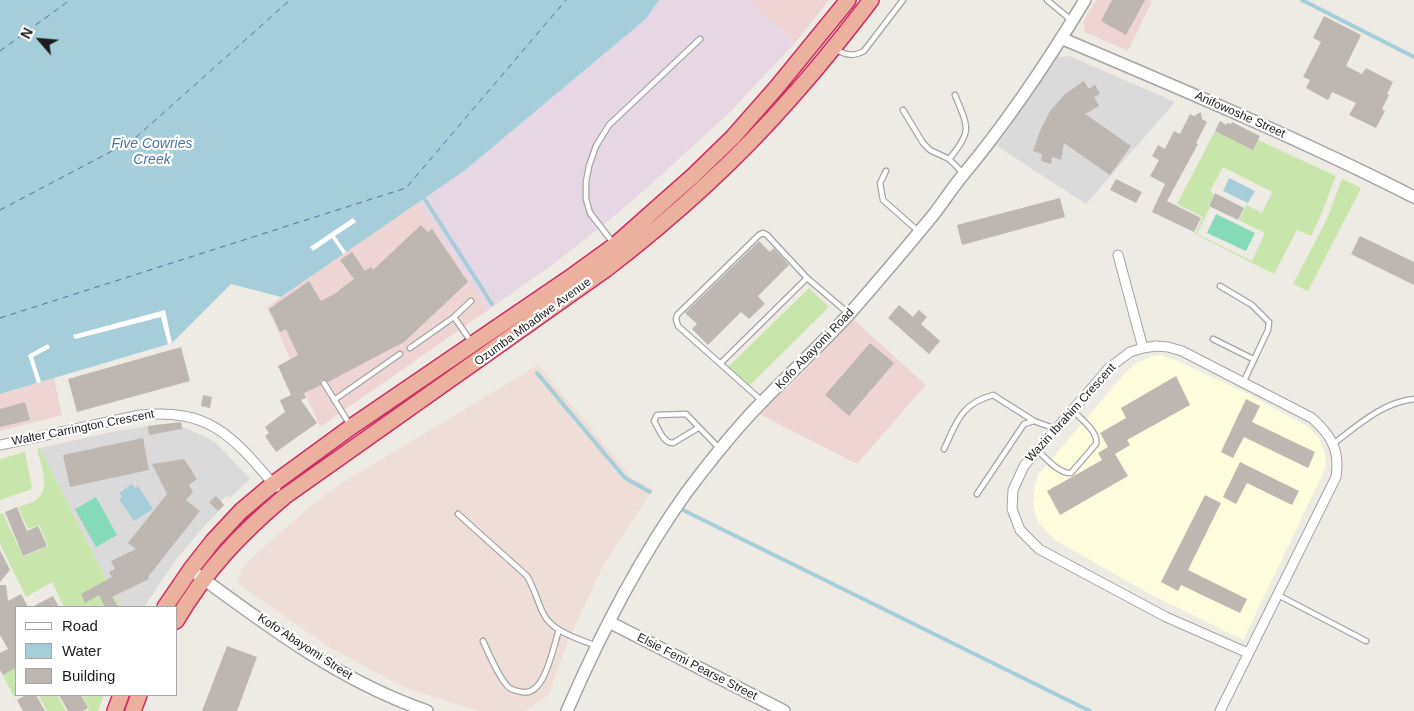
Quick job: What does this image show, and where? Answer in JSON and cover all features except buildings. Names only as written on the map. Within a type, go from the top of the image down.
[{"type":"highway","name":"Ozumba Mbadiwe Avenue","points":[[166,606],[213,541],[241,511],[273,484],[351,427],[615,245],[733,137],[778,87],[848,0]]},
{"type":"highway","name":"Ozumba Mbadiwe Avenue","points":[[178,618],[225,552],[251,525],[284,497],[494,350],[647,238],[751,142],[790,100],[871,0]]},
{"type":"highway","points":[[115,711],[121,696]]},
{"type":"highway","points":[[133,711],[139,696]]},
{"type":"street","name":"Kofo Abayomi Road","points":[[567,711],[596,646],[609,622],[662,529],[687,492],[720,449],[762,402],[849,314],[977,160],[1062,39],[1085,0]]},
{"type":"street","name":"Anifowoshe Street","points":[[1062,39],[1261,124],[1356,167],[1414,197]]},
{"type":"street","points":[[1118,255],[1143,348]]},
{"type":"street","name":"Waziri Ibrahim Crescent","points":[[1220,711],[1336,477],[1338,464],[1335,449],[1325,430],[1312,418],[1182,352],[1168,347],[1156,346],[1130,352],[1109,368],[1024,466],[1014,490],[1012,509],[1020,530],[1039,549],[1166,617],[1248,653]]},
{"type":"street","name":"Walter Carrington Crescent","points":[[0,445],[140,415],[162,413],[185,415],[202,420],[232,438],[243,448],[284,497]]},
{"type":"street","name":"Kofo Abayomi Street","points":[[191,569],[298,646],[341,673],[405,704],[427,711]]},
{"type":"street","name":"Elsie Femi Pearse Street","points":[[609,622],[780,710]]},
{"type":"lane","points":[[833,48],[849,56],[864,51],[903,0]]},
{"type":"lane","points":[[1047,0],[1073,20]]},
{"type":"lane","points":[[615,245],[590,214],[586,199],[586,182],[589,166],[596,146],[609,125],[700,39]]},
{"type":"lane","points":[[949,159],[966,136],[966,126],[955,95]]},
{"type":"lane","points":[[904,110],[923,143],[930,150],[949,159],[964,174]]},
{"type":"lane","points":[[886,170],[880,183],[883,200],[919,231]]},
{"type":"lane","points":[[762,402],[678,326],[677,315],[763,233],[768,235],[807,278],[849,314]]},
{"type":"lane","points":[[721,363],[807,278]]},
{"type":"lane","points":[[1220,286],[1252,305],[1269,322],[1268,330],[1243,383]]},
{"type":"lane","points":[[410,348],[454,317],[471,300]]},
{"type":"lane","points":[[454,317],[473,344]]},
{"type":"lane","points":[[1213,339],[1253,359]]},
{"type":"lane","points":[[334,400],[400,354]]},
{"type":"lane","points":[[324,383],[351,427]]},
{"type":"lane","points":[[944,449],[966,407],[980,399],[993,395],[1034,421],[1056,429]]},
{"type":"lane","points":[[1333,444],[1368,418],[1395,402],[1414,399]]},
{"type":"lane","points":[[1037,450],[1062,472],[1071,473],[1097,441],[1096,435],[1072,410]]},
{"type":"lane","points":[[698,428],[673,443],[669,443],[665,440],[654,421],[658,415],[686,414],[720,449]]},
{"type":"lane","points":[[977,494],[1024,424],[1034,421]]},
{"type":"lane","points":[[458,514],[527,576],[534,588],[543,614],[550,624],[559,630],[596,646]]},
{"type":"lane","points":[[1277,595],[1366,640]]},
{"type":"lane","points":[[483,642],[505,684],[514,691],[525,693],[533,691],[545,675],[559,630]]},
{"type":"shaded area","points":[[659,0],[748,0],[795,43],[728,114],[647,188],[548,268],[488,310],[418,202],[464,171],[646,19]]},
{"type":"shaded area","points":[[748,0],[829,0],[795,43]]},
{"type":"shaded area","points":[[1096,0],[1152,1],[1128,51],[1085,32],[1083,22]]},
{"type":"shaded area","points":[[1069,56],[1175,102],[1086,204],[997,146],[1058,57]]},
{"type":"shaded area","points":[[418,202],[488,310],[320,427],[267,307]]},
{"type":"shaded area","points":[[853,319],[926,385],[857,464],[759,414],[804,372]]},
{"type":"shaded area","points":[[1160,355],[1176,360],[1246,393],[1300,422],[1312,430],[1320,440],[1325,453],[1326,465],[1320,480],[1243,640],[1148,593],[1055,540],[1038,522],[1035,514],[1033,502],[1038,475],[1125,373],[1135,364],[1152,356]]},
{"type":"shaded area","points":[[538,365],[632,478],[653,489],[605,562],[570,636],[548,695],[525,711],[479,711],[411,690],[329,647],[238,584],[241,570],[250,559],[308,508],[339,485]]},
{"type":"shaded area","points":[[54,378],[62,415],[0,431],[0,394]]},
{"type":"shaded area","points":[[160,424],[173,428],[182,427],[216,443],[250,479],[230,498],[227,495],[221,501],[224,505],[175,561],[145,606],[119,606],[40,448],[111,432]]},
{"type":"green space","points":[[1230,127],[1336,176],[1311,236],[1297,230],[1274,274],[1195,234],[1203,217],[1177,204],[1215,131],[1225,136]],"holes":[[[1223,167],[1272,192],[1262,213],[1246,205],[1239,220],[1265,233],[1252,261],[1197,234],[1214,194],[1210,191]]]},
{"type":"green space","points":[[1342,179],[1361,188],[1308,291],[1293,284],[1327,219]]},
{"type":"green space","points":[[1216,214],[1255,233],[1246,251],[1207,233]]},
{"type":"green space","points":[[809,288],[829,307],[750,385],[728,367]]},
{"type":"green space","points":[[40,448],[119,606],[64,606],[52,582],[26,597],[0,544],[0,514],[3,513],[23,557],[48,546],[39,525],[28,529],[18,507],[37,499],[44,489],[44,475],[37,449]]},
{"type":"green space","points":[[25,452],[32,487],[29,490],[0,500],[0,459]]},
{"type":"green space","points":[[96,497],[117,535],[96,547],[75,509]]},
{"type":"green space","points":[[15,669],[16,696],[14,697],[3,675]]},
{"type":"green space","points":[[39,696],[58,696],[66,711],[47,711]]},
{"type":"green space","points":[[82,696],[104,696],[98,711],[86,711],[89,709]]},
{"type":"water","name":"Five Cowries Creek","points":[[0,0],[659,0],[646,19],[464,171],[281,297],[231,284],[172,343],[0,394]]},
{"type":"water","points":[[1229,178],[1255,191],[1248,203],[1223,191]]},
{"type":"water","points":[[132,484],[135,488],[138,486],[153,509],[134,521],[119,499],[122,497],[119,493]]},
{"type":"pier","points":[[353,218],[356,222],[335,236],[346,252],[343,254],[332,238],[313,251],[310,247]]},
{"type":"pier","points":[[165,310],[172,343],[168,344],[161,317],[75,339],[73,335]]},
{"type":"pier","points":[[48,344],[50,348],[33,357],[41,382],[37,383],[28,355]]},
{"type":"waterway","points":[[1302,0],[1414,57]]},
{"type":"waterway","points":[[424,198],[492,304]]},
{"type":"waterway","points":[[537,373],[625,478],[650,492]]},
{"type":"waterway","points":[[683,510],[1090,711]]},
{"type":"ferry route","points":[[0,51],[70,0]]},
{"type":"ferry route","points":[[0,210],[133,140],[290,0]]},
{"type":"ferry route","points":[[0,318],[406,188],[566,0]]}]
